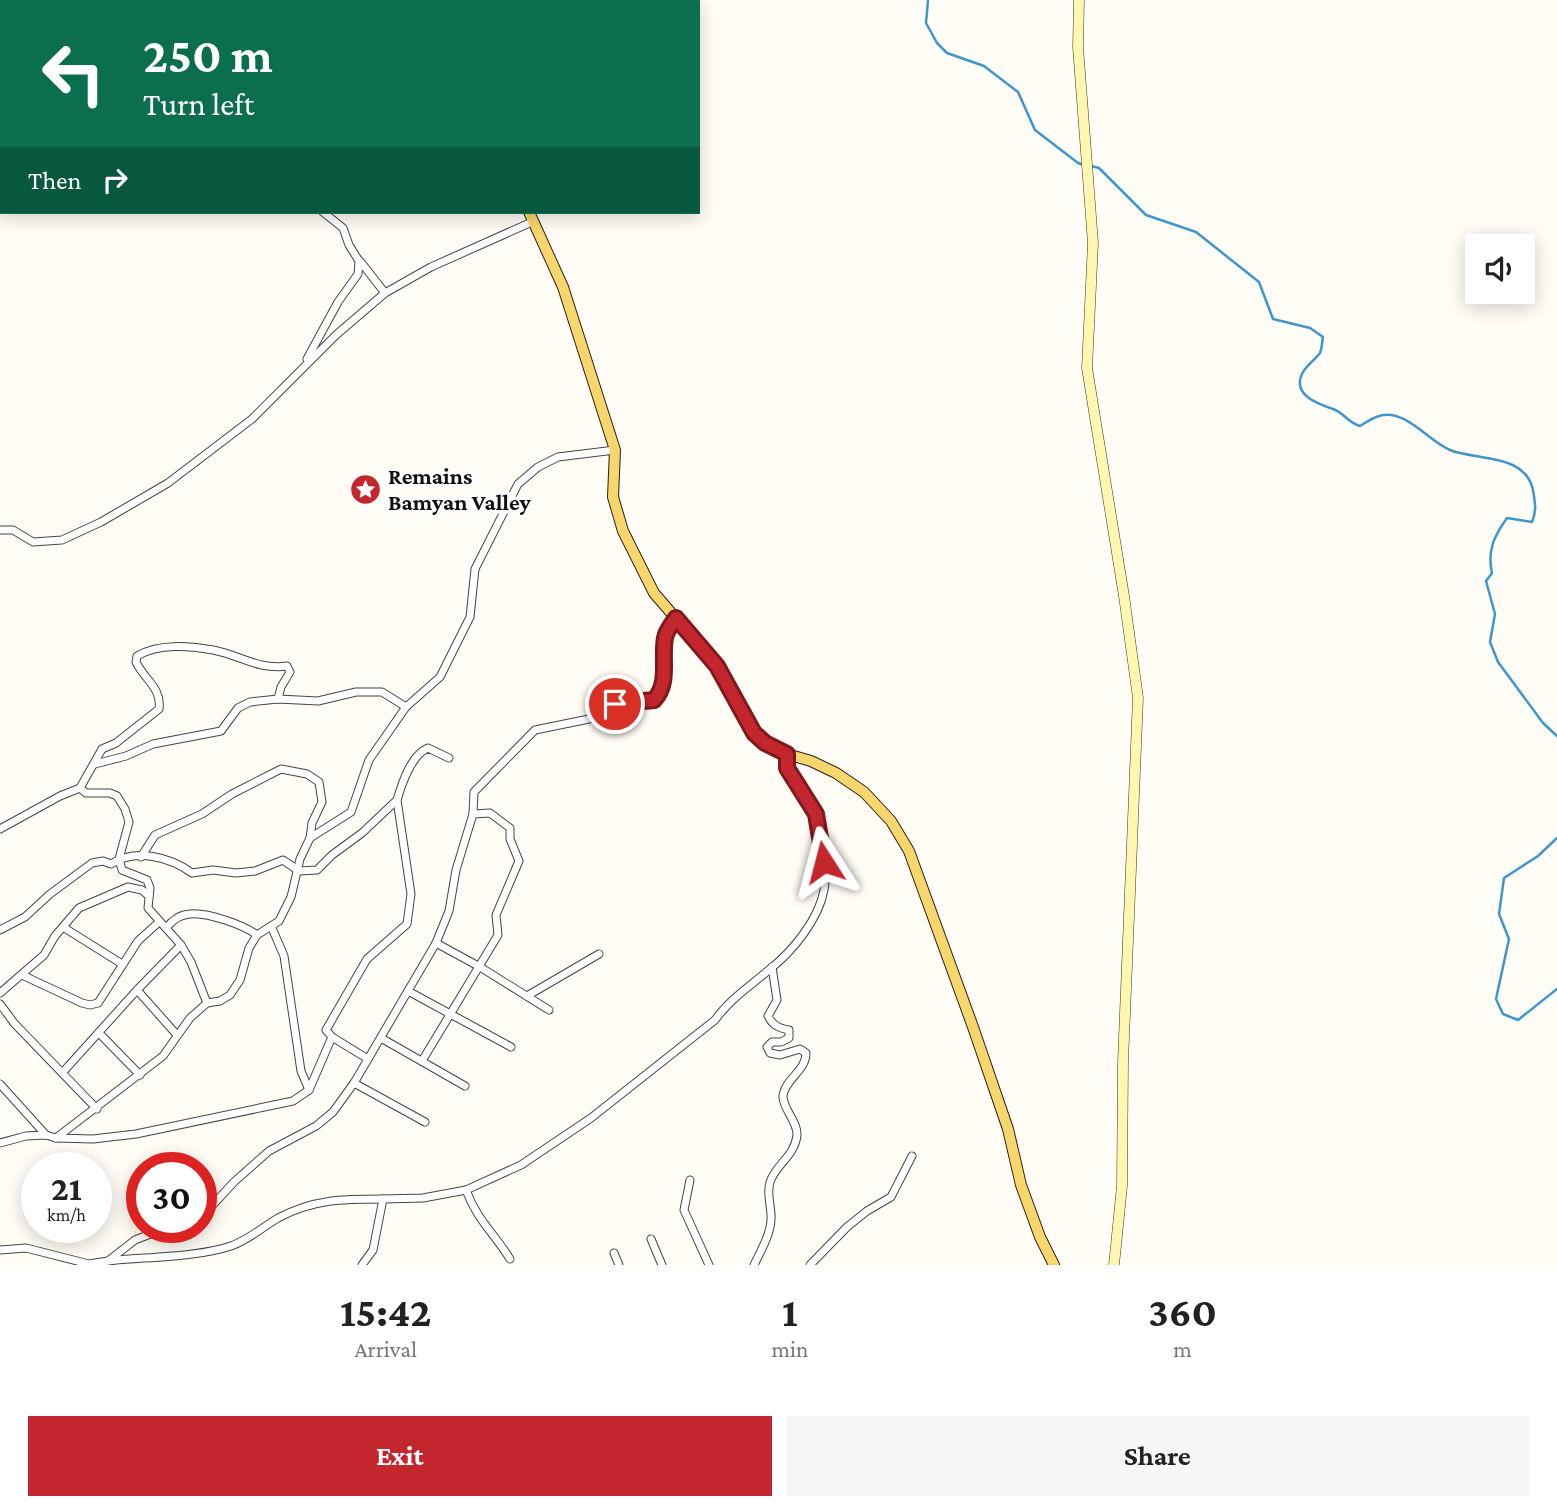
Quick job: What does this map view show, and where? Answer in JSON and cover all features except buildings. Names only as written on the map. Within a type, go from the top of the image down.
[{"type":"main road","points":[[1079,0],[1078,47],[1093,243],[1087,368],[1138,698],[1123,1049],[1122,1186],[1114,1265]]},
{"type":"main road","points":[[532,216],[563,287],[615,450],[613,497],[623,531],[654,593],[717,666],[754,733],[765,743],[787,754],[811,761],[864,792],[891,821],[909,851],[1008,1129],[1021,1185],[1040,1237],[1054,1265]]},
{"type":"street","points":[[326,214],[343,228],[359,261],[385,293]]},
{"type":"street","points":[[0,530],[13,530],[33,542],[61,540],[101,522],[168,483],[252,419],[335,335],[385,293],[532,216]]},
{"type":"street","points":[[303,366],[338,302],[358,274],[359,261]]},
{"type":"street","points":[[310,838],[351,812],[369,760],[406,707],[440,677],[470,617],[475,569],[518,484],[538,467],[558,457],[615,450]]},
{"type":"street","points":[[217,1200],[269,1151],[316,1126],[333,1112],[354,1083],[436,943],[449,911],[456,870],[472,814],[474,792],[535,730],[589,719],[615,704],[654,700],[661,692],[665,636],[676,618]]},
{"type":"street","points":[[0,829],[80,788],[102,749],[116,743],[159,709],[157,690],[136,662],[137,656],[148,650],[169,647],[214,650],[242,661],[272,668],[287,666],[290,672],[281,687],[278,699]]},
{"type":"street","points":[[95,764],[126,756],[153,744],[221,731],[238,708],[250,702],[278,699],[318,701],[356,692],[382,692],[406,707]]},
{"type":"street","points":[[368,1059],[332,1037],[326,1030],[367,959],[407,924],[411,894],[397,800],[401,788],[419,752],[428,748],[449,758]]},
{"type":"street","points":[[0,1250],[26,1248],[89,1264],[210,1250],[233,1245],[269,1223],[308,1205],[334,1199],[423,1198],[466,1190],[522,1165],[591,1118],[715,1020],[727,1003],[796,945],[824,890],[824,862],[816,814],[787,768],[787,754]]},
{"type":"street","points":[[56,1138],[163,1056],[190,1018],[207,1003],[230,995],[240,981],[249,948],[257,935],[272,928],[279,921],[290,897],[300,859],[310,838],[312,823],[322,802],[319,782],[307,774],[281,769],[232,794],[202,814],[155,835],[141,857]]},
{"type":"street","points":[[80,788],[86,793],[110,793],[117,796],[125,809],[129,822],[119,859],[122,870],[147,880],[150,888],[148,908],[181,945],[191,962],[207,1003]]},
{"type":"street","points":[[0,930],[25,917],[50,894],[92,863],[103,861],[111,864],[128,856],[162,858],[192,873],[213,870],[236,873],[255,871],[283,860],[299,871],[317,870],[397,800]]},
{"type":"street","points":[[422,1060],[498,935],[496,915],[519,861],[510,839],[510,828],[490,814],[472,814]]},
{"type":"street","points":[[0,993],[44,955],[79,908],[111,892],[128,887],[142,890],[149,896]]},
{"type":"street","points":[[167,927],[174,919],[192,913],[245,926],[257,935]]},
{"type":"street","points":[[22,975],[90,1005],[98,1003],[138,941],[159,922]]},
{"type":"street","points":[[63,927],[122,964]]},
{"type":"street","points":[[272,928],[284,956],[301,1071],[309,1090]]},
{"type":"street","points":[[436,943],[549,1010]]},
{"type":"street","points":[[63,1072],[181,945]]},
{"type":"street","points":[[527,996],[599,954]]},
{"type":"street","points":[[754,1265],[761,1255],[771,1220],[768,1195],[770,1181],[793,1150],[797,1132],[783,1098],[784,1091],[806,1060],[806,1053],[800,1049],[780,1055],[770,1053],[767,1047],[772,1042],[789,1038],[789,1030],[779,1028],[768,1016],[777,1000],[772,967]]},
{"type":"street","points":[[137,990],[177,1035]]},
{"type":"street","points":[[408,991],[511,1047]]},
{"type":"street","points":[[0,1004],[14,1023],[97,1109]]},
{"type":"street","points":[[99,1033],[140,1075]]},
{"type":"street","points":[[0,1143],[26,1136],[93,1139],[136,1134],[293,1101],[309,1090],[332,1037]]},
{"type":"street","points":[[381,1038],[465,1086]]},
{"type":"street","points":[[354,1083],[425,1122]]},
{"type":"street","points":[[0,1084],[46,1135]]},
{"type":"street","points":[[810,1265],[847,1227],[891,1197],[912,1156]]},
{"type":"street","points":[[690,1180],[684,1210],[709,1265]]},
{"type":"street","points":[[466,1190],[472,1208],[482,1224],[500,1243],[510,1259]]},
{"type":"street","points":[[362,1265],[373,1250],[383,1199]]},
{"type":"street","points":[[651,1239],[661,1265]]},
{"type":"street","points":[[108,1261],[131,1243]]},
{"type":"street","points":[[614,1253],[618,1265]]},
{"type":"waterway","points":[[928,0],[926,23],[937,43],[947,53],[984,66],[1018,92],[1035,130],[1084,165]]},
{"type":"waterway","points":[[1091,166],[1099,168],[1146,215],[1196,232],[1259,282],[1273,319],[1310,328],[1323,337],[1320,353],[1304,371],[1300,381],[1303,393],[1308,398],[1337,410],[1360,426],[1379,416],[1398,417],[1450,450],[1499,460],[1520,470],[1528,478],[1535,503],[1532,522],[1507,518],[1498,531],[1491,551],[1492,573],[1486,581],[1495,614],[1490,642],[1498,662],[1543,723],[1557,736]]},
{"type":"waterway","points":[[1557,838],[1538,856],[1504,878],[1499,914],[1509,939],[1496,999],[1503,1014],[1518,1020],[1557,989]]},
{"type":"place","name":"Remains Bamyan Valley","points":[[365,489]]},
{"type":"route","points":[[615,704],[654,700],[661,692],[665,636],[676,618],[717,666],[754,733],[765,743],[787,754],[787,768],[816,814],[824,862]]}]
